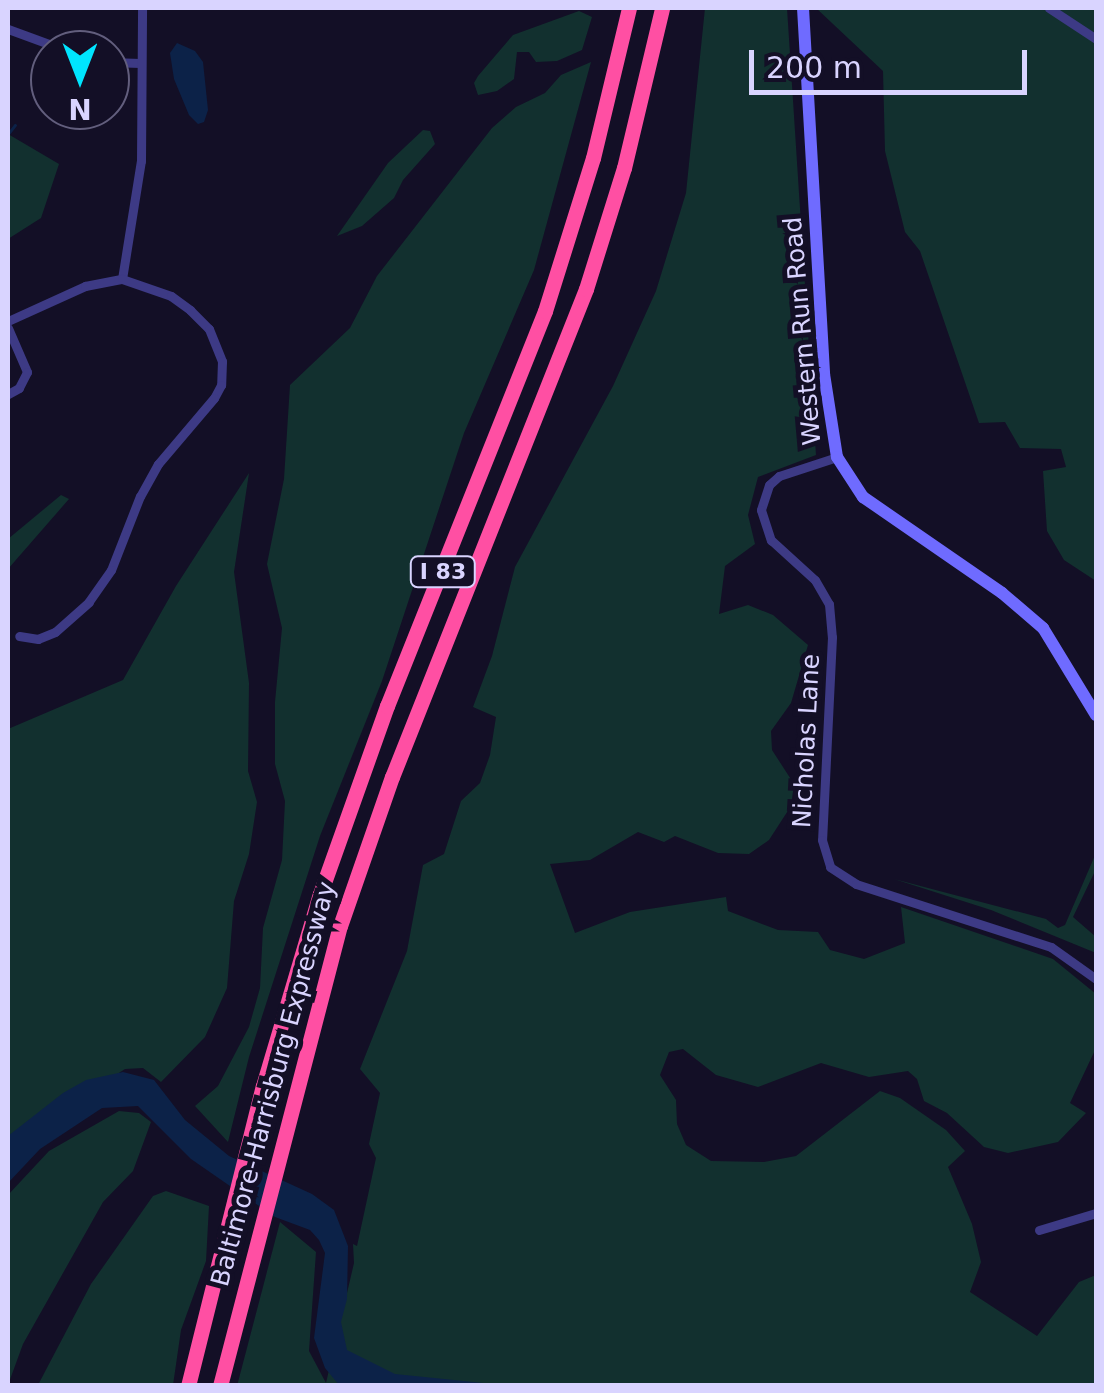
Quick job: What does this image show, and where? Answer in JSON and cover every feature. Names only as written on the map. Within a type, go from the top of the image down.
[{"type":"highway","name":"Baltimore-Harrisburg Expressway","points":[[188,1386],[286,1002],[352,802],[556,279],[593,158],[628,8]]},
{"type":"highway","name":"Baltimore-Harrisburg Expressway","points":[[220,1386],[315,1008],[370,838],[603,239],[662,8]]},
{"type":"street","points":[[122,279],[141,160],[142,8]]},
{"type":"street","name":"Western Run Road","points":[[803,8],[824,374],[837,457],[863,497],[1002,594],[1043,628],[1096,715]]},
{"type":"street","points":[[1050,8],[1096,39]]},
{"type":"street","points":[[130,62],[140,62]]},
{"type":"street","points":[[8,394],[19,388],[27,372],[8,324],[85,286],[122,279],[171,296],[209,329],[219,346],[221,385],[158,464],[140,496],[110,570],[89,602],[54,632],[38,639],[20,636]]},
{"type":"street","name":"Nicholas Lane","points":[[837,457],[779,476],[769,484],[761,510],[771,540],[815,580],[830,604],[832,638],[822,840],[830,868],[856,884],[1051,947],[1096,978]]},
{"type":"street","points":[[1040,1230],[1096,1213]]},
{"type":"green space","points":[[705,8],[787,8],[816,455],[758,477],[748,515],[755,544],[725,566],[719,614],[748,605],[773,615],[808,645],[791,703],[771,731],[772,750],[794,784],[791,806],[769,840],[749,854],[718,853],[675,836],[664,842],[638,832],[590,860],[550,864],[575,933],[630,912],[726,897],[728,911],[778,930],[818,932],[830,950],[864,959],[905,943],[901,907],[1053,959],[1096,994],[1096,1048],[1070,1103],[1086,1113],[1058,1142],[1008,1153],[984,1147],[947,1113],[924,1101],[917,1079],[908,1071],[869,1077],[821,1063],[758,1087],[716,1075],[683,1049],[669,1052],[660,1075],[676,1100],[677,1124],[686,1145],[711,1161],[764,1162],[796,1156],[880,1091],[900,1098],[946,1130],[965,1151],[948,1167],[972,1224],[981,1262],[970,1292],[1037,1336],[1079,1282],[1096,1275],[1096,1385],[237,1386],[280,1222],[316,1252],[309,1351],[326,1383],[354,1263],[353,1244],[357,1246],[376,1158],[369,1144],[380,1093],[360,1069],[407,951],[423,865],[444,854],[461,801],[480,783],[490,755],[496,717],[473,707],[492,656],[515,567],[613,386],[656,291],[686,193]]},
{"type":"green space","points":[[816,8],[1096,8],[1096,581],[1064,560],[1047,531],[1043,471],[1066,467],[1061,449],[1020,448],[1005,422],[979,423],[920,251],[905,232],[885,151],[883,71]]},
{"type":"green space","points":[[579,11],[592,17],[582,50],[557,61],[536,62],[529,52],[517,52],[514,79],[497,91],[478,95],[474,83],[478,76],[513,35]]},
{"type":"green space","points":[[591,62],[534,270],[464,433],[382,681],[320,836],[249,1057],[228,1142],[195,1106],[218,1086],[249,1027],[260,988],[263,928],[282,860],[285,801],[275,764],[275,702],[282,628],[267,564],[284,479],[290,385],[350,328],[377,276],[492,128],[516,107],[545,93],[561,75]]},
{"type":"green space","points":[[423,130],[430,131],[435,144],[403,180],[394,198],[362,226],[337,236],[388,163]]},
{"type":"green space","points":[[8,134],[59,164],[41,218],[8,239]]},
{"type":"green space","points":[[249,473],[234,572],[249,683],[248,771],[257,802],[249,854],[234,901],[227,988],[205,1037],[161,1082],[143,1068],[125,1069],[8,1145],[8,729],[123,680],[176,586]]},
{"type":"green space","points":[[61,495],[69,499],[8,569],[8,539]]},
{"type":"green space","points":[[1096,853],[1096,869],[1073,917],[1096,937],[1096,953],[991,910],[894,879],[1046,919],[1058,928],[1065,925]]},
{"type":"green space","points":[[119,1111],[139,1113],[151,1122],[133,1171],[103,1202],[23,1344],[8,1385],[8,1195],[49,1151]]},
{"type":"green space","points":[[166,1191],[209,1206],[206,1261],[181,1330],[173,1385],[38,1385],[91,1284],[153,1196]]},
{"type":"water","points":[[177,43],[195,51],[203,62],[208,110],[204,122],[198,124],[189,115],[174,79],[170,53]]},
{"type":"water","points":[[123,1072],[154,1080],[185,1120],[229,1156],[312,1194],[334,1210],[348,1246],[347,1299],[341,1322],[347,1350],[395,1374],[503,1385],[339,1385],[325,1368],[314,1338],[325,1253],[319,1240],[310,1230],[275,1217],[191,1159],[138,1106],[102,1108],[40,1149],[8,1183],[8,1136],[86,1080]]},
{"type":"waterway","points":[[8,134],[15,125]]}]
